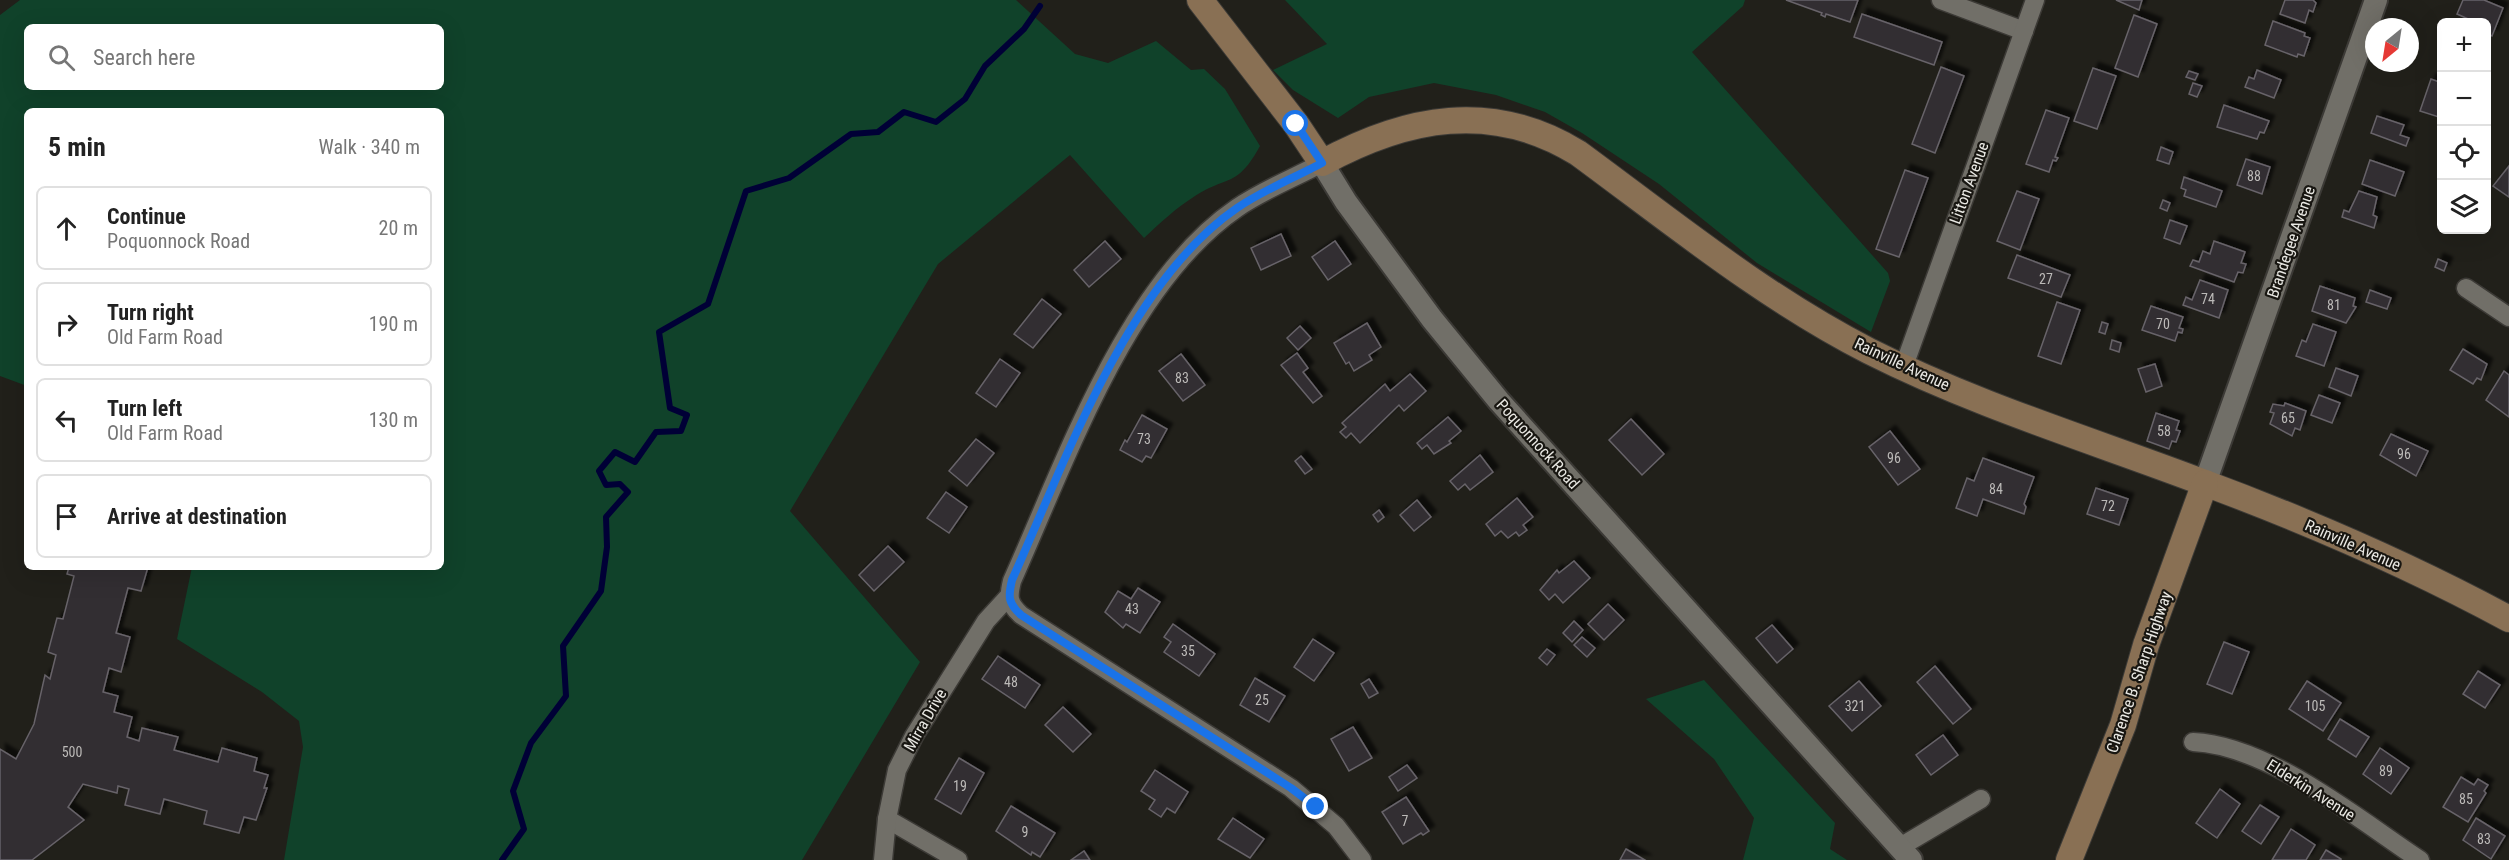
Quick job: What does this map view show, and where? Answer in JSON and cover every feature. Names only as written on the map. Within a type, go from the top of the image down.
[{"type":"main road","name":"Poquonnock Road","points":[[1200,0],[1296,124],[1322,163]]},
{"type":"main road","name":"Rainville Avenue","points":[[1322,163],[1356,144],[1412,124],[1455,120],[1494,121],[1554,138],[1789,304],[1869,351],[2005,410],[2205,483],[2354,545],[2458,592],[2509,619]]},
{"type":"main road","name":"Clarence B. Sharp Highway","points":[[2069,860],[2123,725],[2146,645],[2205,483]]},
{"type":"street","points":[[1941,0],[2024,31]]},
{"type":"street","name":"Litton Avenue","points":[[1904,366],[2035,0]]},
{"type":"street","name":"Brandegee Avenue","points":[[2205,483],[2376,0]]},
{"type":"street","points":[[1322,163],[1238,207],[1207,232],[1173,268],[1120,348],[1082,420],[1012,580],[1008,597],[1011,606],[1021,615],[1291,788],[1336,826],[1362,860]]},
{"type":"street","name":"Poquonnock Road","points":[[1322,163],[1346,202],[1432,319],[1499,401],[1905,853]]},
{"type":"street","points":[[2466,288],[2509,317]]},
{"type":"street","name":"Mirra Drive","points":[[883,860],[887,819],[897,770],[914,736],[986,621],[1008,597]]},
{"type":"street","name":"Elderkin Avenue","points":[[2193,742],[2234,749],[2275,766],[2421,860]]},
{"type":"street","points":[[1905,853],[1981,799]]},
{"type":"street","points":[[887,819],[958,860]]},
{"type":"green space","points":[[20,0],[1016,0],[1075,54],[1108,63],[1156,41],[1191,70],[1204,69],[1225,89],[1260,146],[1245,169],[1238,175],[1188,201],[1144,238],[1070,155],[938,264],[790,511],[920,662],[802,860],[284,860],[303,747],[299,721],[262,692],[177,639],[191,570],[444,570],[444,108],[24,108],[24,385],[0,376],[0,15]]},
{"type":"green space","points":[[1285,0],[1745,0],[1743,6],[1692,52],[1888,273],[1890,281],[1871,332],[1757,263],[1659,184],[1582,133],[1545,112],[1496,95],[1434,83],[1369,97],[1338,118],[1293,90],[1273,70],[1327,44]]},
{"type":"green space","points":[[1704,680],[1835,823],[1830,849],[1847,860],[1743,860],[1754,818],[1714,759],[1646,699]]},
{"type":"building","points":[[1786,0],[1858,0],[1850,22],[1826,14],[1825,17],[1821,15],[1822,13]]},
{"type":"building","points":[[2116,0],[2142,0],[2139,10]]},
{"type":"building","points":[[2285,0],[2313,0],[2316,3],[2313,12],[2309,10],[2305,23],[2280,14]]},
{"type":"building","points":[[2463,0],[2484,0],[2503,8],[2492,36],[2491,18],[2466,18],[2457,14]]},
{"type":"building","points":[[1862,14],[1942,42],[1934,65],[1854,37]]},
{"type":"building","points":[[2134,15],[2157,24],[2138,77],[2115,68]]},
{"type":"building","points":[[2273,21],[2305,33],[2304,36],[2310,38],[2304,56],[2298,54],[2297,57],[2265,45]]},
{"type":"building","points":[[1941,67],[1964,76],[1935,153],[1912,144]]},
{"type":"building","points":[[2093,68],[2116,76],[2097,129],[2074,121]]},
{"type":"building","points":[[2257,70],[2281,80],[2274,98],[2245,87],[2249,77],[2254,79]]},
{"type":"building","points":[[2189,71],[2198,74],[2195,80],[2186,77]]},
{"type":"building","points":[[2431,79],[2437,81],[2437,116],[2420,111]]},
{"type":"building","points":[[2193,83],[2202,86],[2197,97],[2189,94]]},
{"type":"building","points":[[2224,105],[2269,121],[2264,133],[2260,132],[2257,139],[2217,127]]},
{"type":"building","points":[[2046,110],[2069,118],[2055,157],[2058,158],[2056,161],[2053,160],[2049,172],[2026,164]]},
{"type":"building","points":[[2377,116],[2404,125],[2400,135],[2409,138],[2406,146],[2371,133]]},
{"type":"building","points":[[2161,147],[2173,152],[2169,164],[2157,160]]},
{"type":"building","points":[[2246,159],[2270,167],[2262,194],[2237,185]]},
{"type":"building","points":[[2370,160],[2404,172],[2395,196],[2362,184]]},
{"type":"building","points":[[2509,166],[2509,197],[2493,186]]},
{"type":"building","points":[[1905,170],[1928,178],[1899,257],[1876,249]]},
{"type":"building","points":[[2184,177],[2222,191],[2216,207],[2184,196],[2186,190],[2181,188]]},
{"type":"building","points":[[2017,191],[2039,199],[2020,250],[1997,241]]},
{"type":"building","points":[[2359,191],[2377,197],[2373,215],[2377,217],[2374,228],[2342,217],[2344,210],[2349,212]]},
{"type":"building","points":[[2163,200],[2170,203],[2167,211],[2160,208]]},
{"type":"building","points":[[2170,220],[2187,226],[2180,244],[2164,238]]},
{"type":"building","points":[[1281,234],[1291,256],[1261,270],[1251,248]]},
{"type":"building","points":[[1105,241],[1121,259],[1089,287],[1074,270]]},
{"type":"building","points":[[1335,241],[1351,264],[1328,280],[1312,257]]},
{"type":"building","points":[[2214,241],[2245,252],[2241,263],[2246,264],[2243,273],[2238,272],[2234,282],[2190,266],[2193,260],[2199,262],[2203,251],[2210,254]]},
{"type":"building","points":[[2017,255],[2070,275],[2061,297],[2008,278]]},
{"type":"building","points":[[2438,259],[2447,263],[2444,271],[2435,267]]},
{"type":"building","points":[[2200,280],[2228,290],[2219,318],[2183,305],[2186,297],[2192,300]]},
{"type":"building","points":[[2320,286],[2355,298],[2353,306],[2356,307],[2346,323],[2312,311]]},
{"type":"building","points":[[2370,290],[2391,298],[2387,309],[2366,302]]},
{"type":"building","points":[[1042,299],[1061,314],[1033,348],[1014,334]]},
{"type":"building","points":[[2057,302],[2080,310],[2061,364],[2038,356]]},
{"type":"building","points":[[2151,306],[2183,317],[2179,328],[2183,329],[2182,333],[2178,332],[2175,341],[2142,330]]},
{"type":"building","points":[[2102,322],[2108,324],[2105,334],[2099,332]]},
{"type":"building","points":[[1367,323],[1381,347],[1369,355],[1372,360],[1354,371],[1349,362],[1346,364],[1334,343]]},
{"type":"building","points":[[2313,324],[2336,332],[2324,366],[2296,356],[2302,340],[2306,342]]},
{"type":"building","points":[[1300,326],[1311,338],[1298,350],[1287,338]]},
{"type":"building","points":[[2112,340],[2121,343],[2119,352],[2110,349]]},
{"type":"building","points":[[2463,349],[2487,364],[2481,380],[2477,378],[2473,384],[2450,370]]},
{"type":"building","points":[[1297,353],[1308,368],[1303,372],[1322,396],[1313,403],[1281,365]]},
{"type":"building","points":[[1181,354],[1205,385],[1183,401],[1159,371]]},
{"type":"building","points":[[1000,359],[1020,373],[996,407],[976,393]]},
{"type":"building","points":[[2155,364],[2162,386],[2146,392],[2138,369]]},
{"type":"building","points":[[2336,368],[2358,376],[2351,396],[2329,387]]},
{"type":"building","points":[[2504,371],[2509,375],[2509,417],[2486,400]]},
{"type":"building","points":[[1410,374],[1426,391],[1404,411],[1399,405],[1360,443],[1351,433],[1346,438],[1340,432],[1346,427],[1342,423],[1385,384],[1390,391]]},
{"type":"building","points":[[2319,395],[2340,403],[2332,423],[2311,415]]},
{"type":"building","points":[[2285,403],[2306,411],[2300,430],[2295,428],[2292,436],[2270,424],[2274,413],[2270,412],[2273,404],[2284,406]]},
{"type":"building","points":[[2156,413],[2179,421],[2176,430],[2180,431],[2176,442],[2172,441],[2169,449],[2147,441]]},
{"type":"building","points":[[1142,415],[1167,429],[1151,458],[1146,456],[1142,462],[1120,450]]},
{"type":"building","points":[[1448,417],[1461,431],[1449,441],[1451,443],[1434,454],[1427,445],[1422,449],[1417,443]]},
{"type":"building","points":[[1631,419],[1664,454],[1642,475],[1609,440]]},
{"type":"building","points":[[1890,431],[1920,469],[1898,485],[1869,447]]},
{"type":"building","points":[[2391,434],[2428,451],[2416,476],[2380,455]]},
{"type":"building","points":[[976,439],[994,453],[967,486],[949,471]]},
{"type":"building","points":[[1480,455],[1493,472],[1470,490],[1465,484],[1458,490],[1450,481]]},
{"type":"building","points":[[1301,456],[1312,469],[1305,474],[1295,461]]},
{"type":"building","points":[[1983,458],[2034,477],[2024,504],[2026,507],[2024,514],[1983,499],[1977,516],[1956,508],[1967,478],[1974,481]]},
{"type":"building","points":[[2096,488],[2128,499],[2119,525],[2087,514]]},
{"type":"building","points":[[946,492],[967,507],[949,533],[927,518]]},
{"type":"building","points":[[1517,498],[1533,517],[1523,525],[1527,530],[1519,536],[1516,532],[1508,538],[1501,531],[1495,536],[1486,524]]},
{"type":"building","points":[[1417,500],[1431,517],[1414,531],[1400,515]]},
{"type":"building","points":[[1379,510],[1384,517],[1378,522],[1373,515]]},
{"type":"building","points":[[888,546],[904,562],[874,591],[859,575]]},
{"type":"building","points":[[1574,561],[1590,578],[1563,603],[1555,594],[1549,600],[1540,590],[1557,570],[1559,573]]},
{"type":"building","points":[[68,570],[147,570],[141,591],[128,588],[116,633],[130,637],[121,672],[109,668],[103,692],[118,696],[114,712],[132,717],[127,737],[139,741],[142,728],[178,737],[174,750],[218,762],[222,748],[257,758],[254,771],[268,775],[264,788],[267,788],[256,820],[244,817],[239,833],[204,824],[207,811],[164,799],[160,814],[125,805],[129,789],[118,786],[117,793],[83,784],[68,807],[84,820],[32,860],[0,860],[0,749],[16,759],[34,724],[45,675],[50,679],[56,655],[48,652],[57,618],[63,619],[74,576],[67,574]]},
{"type":"building","points":[[1138,588],[1160,602],[1140,633],[1126,624],[1123,628],[1105,612],[1118,591],[1131,599]]},
{"type":"building","points":[[1608,604],[1624,620],[1604,640],[1588,624]]},
{"type":"building","points":[[1574,621],[1583,630],[1572,642],[1563,633]]},
{"type":"building","points":[[1173,624],[1215,654],[1199,676],[1164,652],[1171,642],[1164,637]]},
{"type":"building","points":[[1772,625],[1793,649],[1777,663],[1756,638]]},
{"type":"building","points":[[1582,637],[1595,648],[1587,657],[1574,645]]},
{"type":"building","points":[[1313,639],[1334,653],[1314,681],[1294,667]]},
{"type":"building","points":[[2224,642],[2249,652],[2232,694],[2207,684]]},
{"type":"building","points":[[1547,649],[1555,655],[1547,665],[1539,658]]},
{"type":"building","points":[[998,656],[1040,685],[1025,708],[982,679]]},
{"type":"building","points":[[1935,666],[1971,709],[1953,724],[1917,682]]},
{"type":"building","points":[[2478,671],[2500,685],[2485,708],[2463,694]]},
{"type":"building","points":[[1255,678],[1285,696],[1269,722],[1240,705]]},
{"type":"building","points":[[1369,679],[1378,693],[1369,698],[1361,684]]},
{"type":"building","points":[[1859,681],[1881,706],[1852,731],[1829,706]]},
{"type":"building","points":[[2307,681],[2341,703],[2323,731],[2289,709]]},
{"type":"building","points":[[1063,707],[1091,734],[1073,752],[1045,725]]},
{"type":"building","points":[[2340,719],[2369,737],[2356,757],[2328,739]]},
{"type":"building","points":[[1353,727],[1372,758],[1349,771],[1331,739]]},
{"type":"building","points":[[1943,735],[1958,755],[1931,775],[1916,755]]},
{"type":"building","points":[[2380,748],[2409,768],[2391,794],[2363,774]]},
{"type":"building","points":[[959,758],[984,773],[961,814],[935,799]]},
{"type":"building","points":[[1407,765],[1417,778],[1398,791],[1389,777]]},
{"type":"building","points":[[1155,770],[1188,792],[1175,813],[1167,808],[1161,817],[1149,809],[1155,800],[1141,791]]},
{"type":"building","points":[[2461,777],[2474,785],[2478,779],[2488,785],[2484,791],[2486,793],[2468,822],[2443,807]]},
{"type":"building","points":[[2220,789],[2240,804],[2217,838],[2196,823]]},
{"type":"building","points":[[1406,797],[1429,831],[1403,844],[1382,812]]},
{"type":"building","points":[[2260,805],[2279,817],[2261,844],[2242,831]]},
{"type":"building","points":[[1011,806],[1055,833],[1040,857],[1032,852],[1031,855],[996,831]]},
{"type":"building","points":[[1233,818],[1264,839],[1250,858],[1218,839]]},
{"type":"building","points":[[2476,818],[2505,836],[2491,859],[2463,840]]},
{"type":"building","points":[[2291,829],[2315,845],[2306,860],[2272,860]]},
{"type":"building","points":[[1626,849],[1645,860],[1620,860]]},
{"type":"building","points":[[2326,850],[2341,859],[2341,860],[2320,860]]},
{"type":"building","points":[[1084,851],[1090,860],[1071,860]]},
{"type":"waterway","points":[[502,860],[524,829],[513,791],[531,743],[566,696],[563,646],[601,591],[607,547],[606,517],[628,492],[620,484],[606,485],[599,471],[615,452],[635,462],[656,432],[681,431],[687,415],[670,408],[659,332],[708,304],[746,191],[789,178],[851,134],[878,132],[904,112],[936,122],[965,99],[985,66],[1024,29],[1040,6]]},
{"type":"route","points":[[1296,124],[1322,163],[1238,207],[1207,232],[1173,268],[1120,348],[1082,420],[1012,580],[1008,597],[1011,606],[1021,615],[1291,788],[1316,807]]}]
